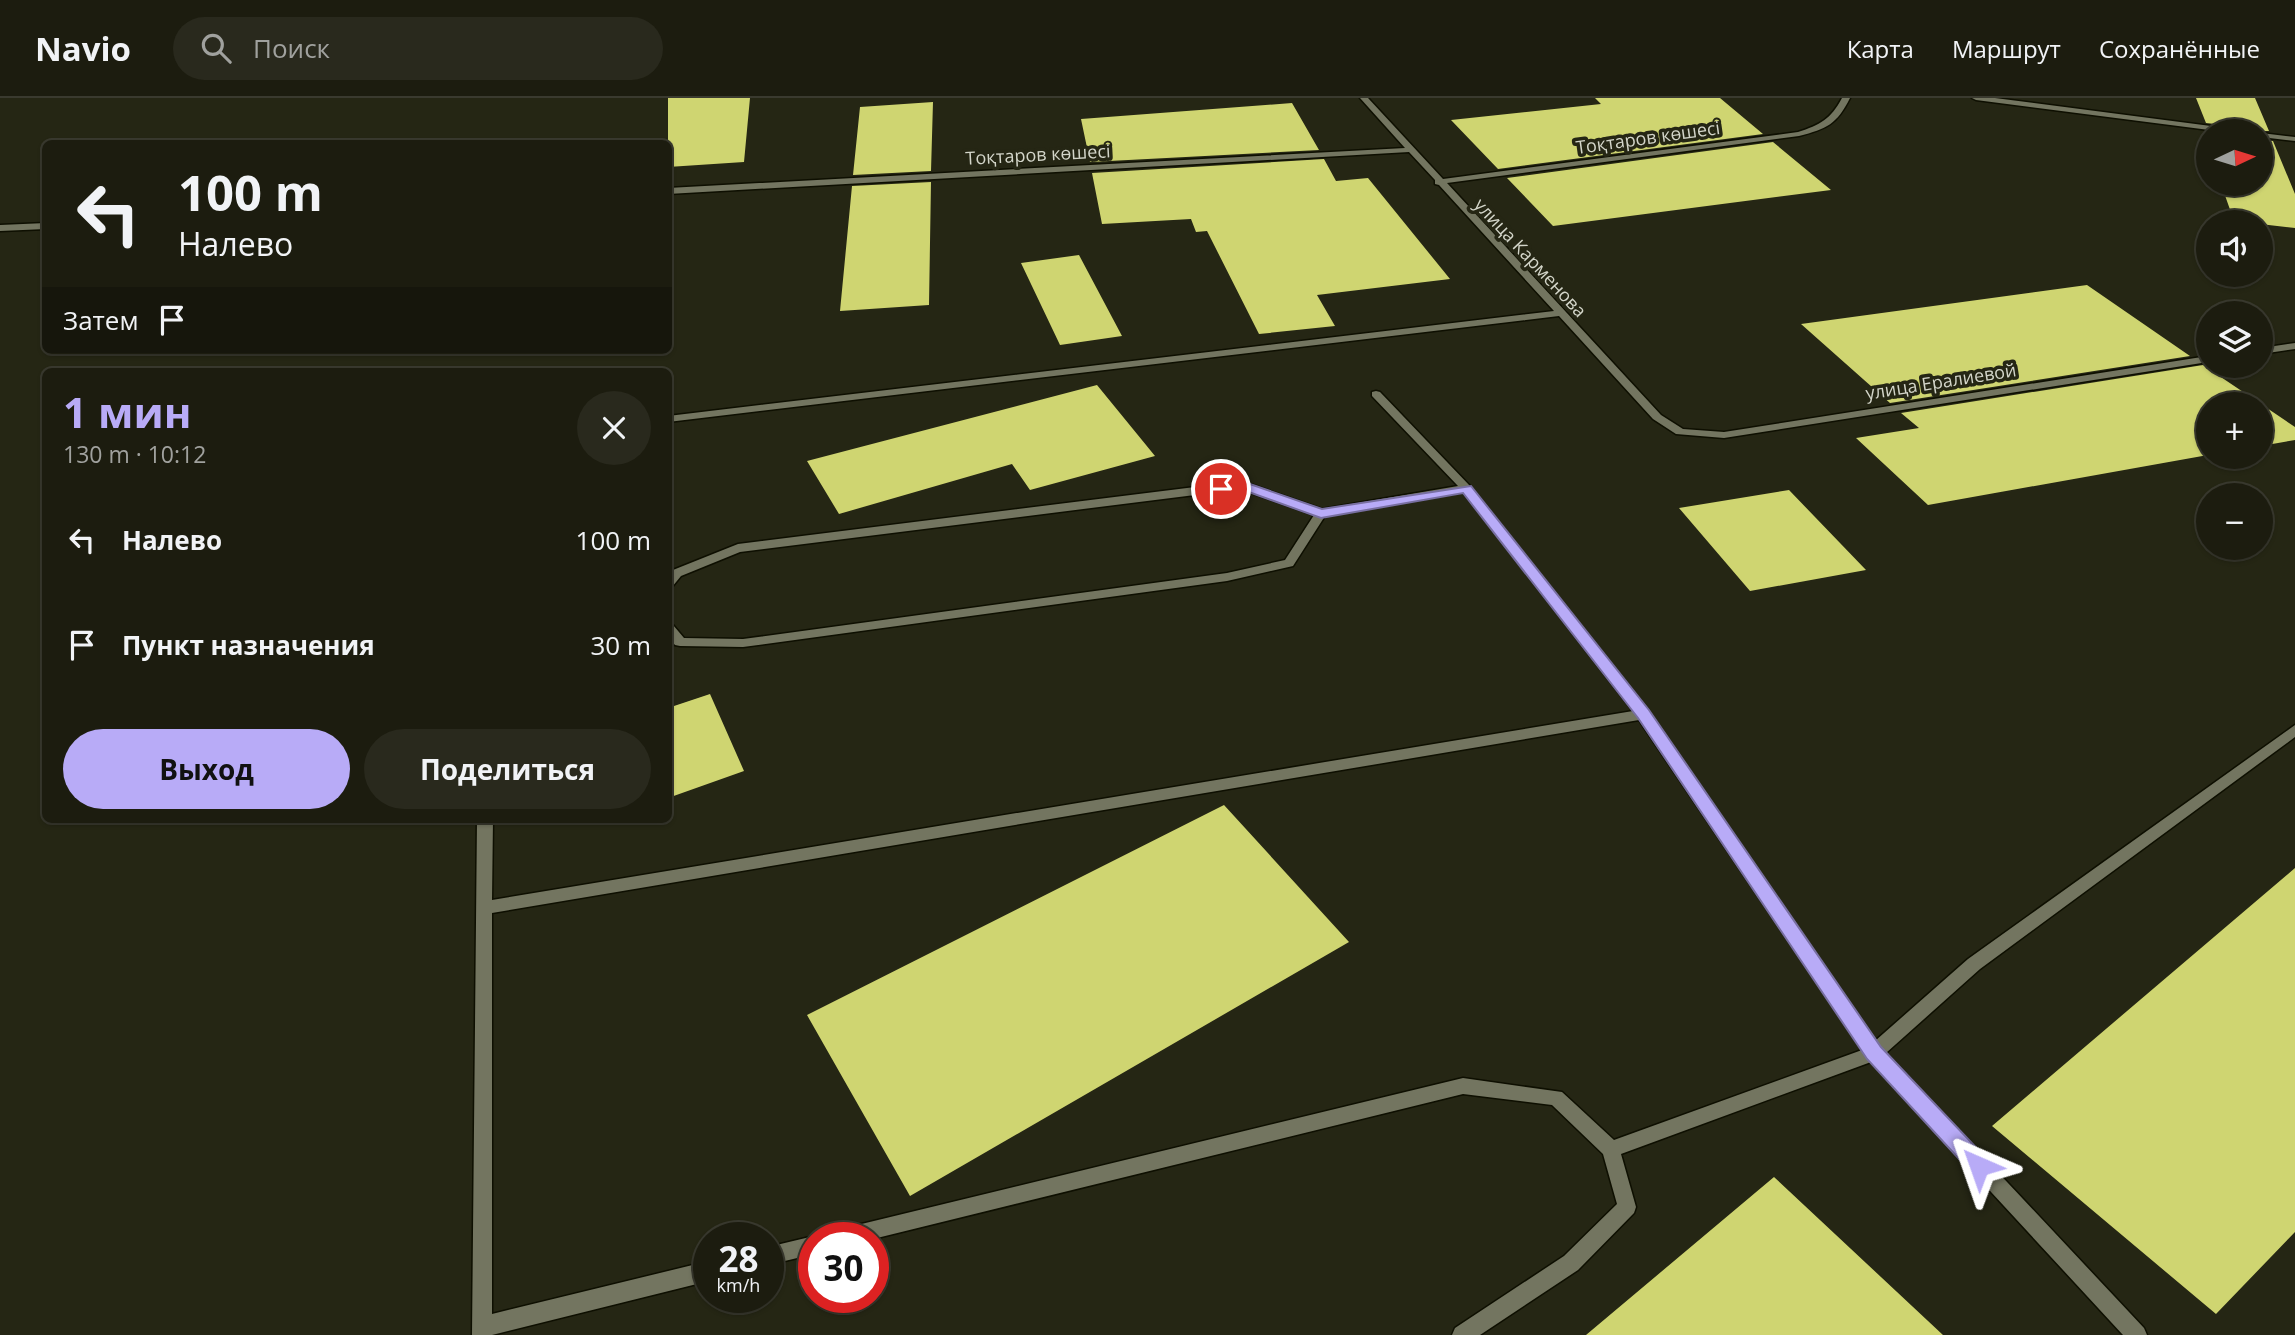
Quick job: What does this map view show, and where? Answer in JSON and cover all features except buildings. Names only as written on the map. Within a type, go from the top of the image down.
[{"type":"street","name":"улица Карменова","points":[[1364,98],[1438,182],[1657,417],[1680,432]]},
{"type":"street","name":"Тоқтаров көшесі","points":[[1438,182],[1799,134],[1827,126],[1837,117],[1846,98]]},
{"type":"street","points":[[1976,98],[2196,126]]},
{"type":"street","points":[[2273,136],[2295,139]]},
{"type":"street","name":"Тоқтаров көшесі","points":[[672,191],[1409,150]]},
{"type":"street","points":[[0,228],[42,226]]},
{"type":"street","points":[[672,419],[1559,313]]},
{"type":"street","points":[[2273,349],[2295,346]]},
{"type":"street","name":"улица Ералиевой","points":[[1680,432],[1724,435],[2196,361]]},
{"type":"street","points":[[1376,394],[1466,488],[1643,714],[1874,1053],[2137,1335]]},
{"type":"street","points":[[672,579],[677,573],[738,548],[1195,491],[1247,487],[1321,513],[1466,488]]},
{"type":"street","points":[[672,633],[680,642],[743,643],[1227,577],[1289,563],[1321,513]]},
{"type":"street","points":[[485,908],[1643,714]]},
{"type":"street","points":[[1611,1149],[1874,1053],[1975,964],[2295,730]]},
{"type":"street","points":[[485,823],[482,1331],[693,1275]]},
{"type":"street","points":[[889,1226],[1464,1086],[1556,1098],[1611,1149],[1627,1207],[1572,1264],[1462,1335]]},
{"type":"route","points":[[1221,489],[1247,487],[1321,513],[1466,488],[1643,714],[1874,1053],[1979,1166]]}]
